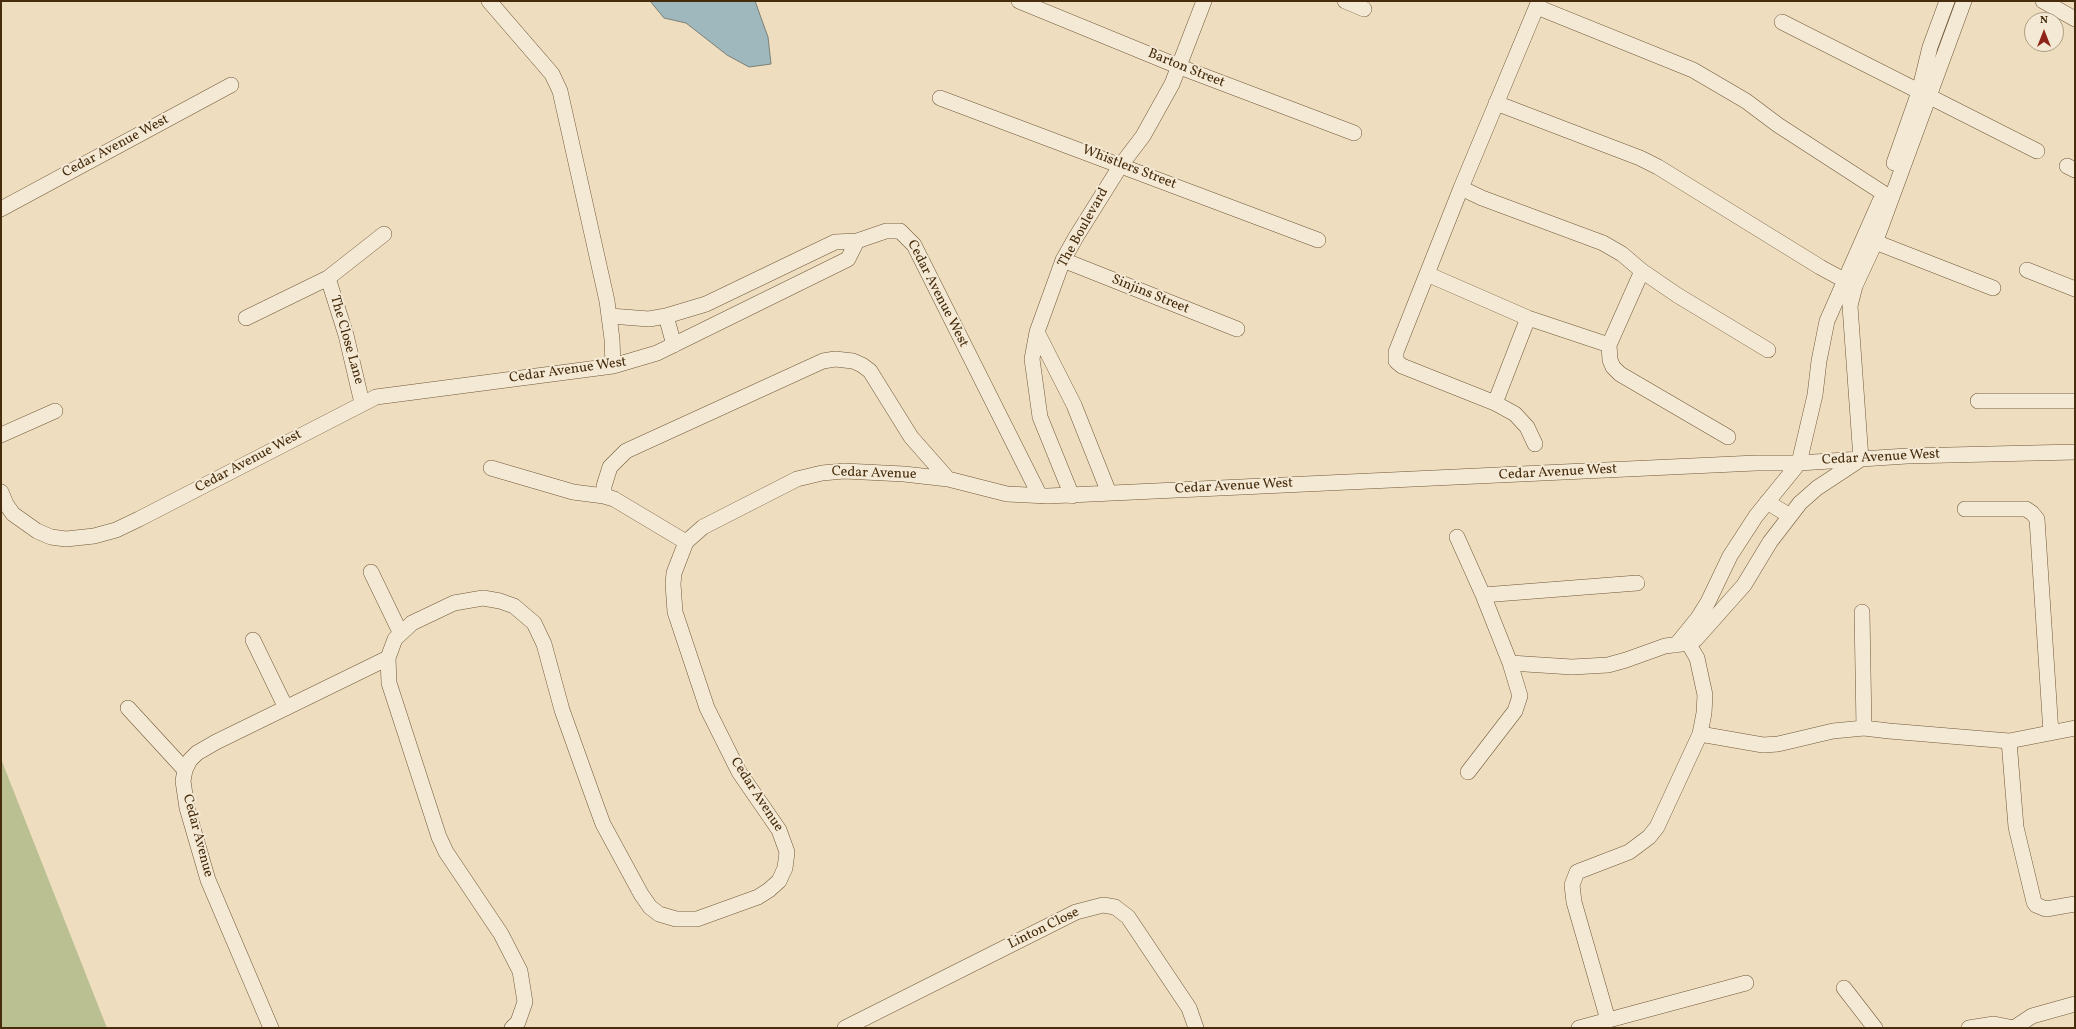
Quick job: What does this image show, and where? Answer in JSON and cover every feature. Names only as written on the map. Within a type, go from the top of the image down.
[{"type":"street","points":[[489,1],[552,74],[560,91],[610,316],[613,366]]},
{"type":"street","name":"Barton Street","points":[[1020,1],[1180,67],[1354,133]]},
{"type":"street","name":"The Boulevard","points":[[1072,496],[1040,418],[1032,359],[1037,332],[1063,260],[1121,165],[1153,119],[1180,67],[1204,1]]},
{"type":"street","points":[[1345,1],[1364,9]]},
{"type":"street","points":[[1683,641],[1708,602],[1730,556],[1767,502],[1799,463],[1815,395],[1824,333],[1870,240],[1924,95],[1930,47],[1947,1]]},
{"type":"street","points":[[1870,240],[1883,193],[1964,1]]},
{"type":"street","points":[[2043,1],[2075,19]]},
{"type":"street","points":[[1535,444],[1522,420],[1495,403],[1402,366],[1396,361],[1396,352],[1461,188],[1538,4],[1693,70],[1746,101],[1778,125],[1883,193]]},
{"type":"street","points":[[1782,22],[2036,151]]},
{"type":"street","name":"Cedar Avenue West","points":[[1,209],[231,85]]},
{"type":"street","name":"Whistlers Street","points":[[940,98],[1318,240]]},
{"type":"street","points":[[1496,103],[1627,152],[1658,167],[1766,234],[1850,283]]},
{"type":"street","points":[[1461,188],[1488,201],[1603,243],[1622,254],[1642,271],[1677,295],[1768,350]]},
{"type":"street","name":"Cedar Avenue West","points":[[1,492],[12,514],[36,531],[51,537],[66,539],[94,536],[116,530],[362,403],[376,398],[417,391],[613,366],[640,359],[674,345],[848,259],[857,241],[893,230],[900,231],[906,235],[914,245],[1040,496]]},
{"type":"street","name":"The Close Lane","points":[[246,318],[328,278],[384,234]]},
{"type":"street","points":[[1870,240],[1993,288]]},
{"type":"street","points":[[610,316],[649,319],[666,316],[706,304],[835,242],[857,241]]},
{"type":"street","name":"Sinjins Street","points":[[1063,260],[1238,329]]},
{"type":"street","points":[[2027,270],[2075,289]]},
{"type":"street","points":[[1642,271],[1609,345],[1610,360],[1613,367],[1620,374],[1728,437]]},
{"type":"street","points":[[1427,274],[1528,318],[1609,345]]},
{"type":"street","name":"The Close Lane","points":[[328,278],[346,335],[362,403]]},
{"type":"street","points":[[1510,663],[1592,667],[1626,660],[1665,646],[1696,639],[1744,585],[1770,542],[1800,503],[1818,488],[1861,459],[1850,306],[1850,283]]},
{"type":"street","points":[[666,316],[674,345]]},
{"type":"street","points":[[1495,403],[1528,318]]},
{"type":"street","points":[[1037,332],[1074,405],[1109,493]]},
{"type":"street","points":[[604,496],[604,486],[610,467],[626,451],[810,366],[835,359],[853,361],[870,371],[911,437],[948,480]]},
{"type":"street","points":[[1978,401],[2075,401]]},
{"type":"street","points":[[1,435],[55,411]]},
{"type":"street","name":"Cedar Avenue West","points":[[948,480],[1007,494],[1072,496],[1109,493],[1756,463],[1799,463],[1908,456],[2075,452]]},
{"type":"street","points":[[491,468],[573,492],[604,496],[614,499],[686,542]]},
{"type":"street","name":"Cedar Avenue","points":[[512,1028],[518,1022],[525,1002],[520,971],[501,934],[446,852],[439,837],[391,691],[388,674],[388,658],[391,646],[400,632],[426,615],[454,603],[467,600],[483,598],[500,601],[514,606],[523,613],[536,628],[544,644],[581,768],[603,824],[641,894],[650,907],[664,915],[676,919],[697,919],[758,897],[769,890],[779,881],[785,868],[786,852],[779,830],[731,758],[707,708],[679,628],[675,612],[673,584],[679,558],[686,542],[715,519],[808,475],[866,471],[948,480]]},
{"type":"street","points":[[1767,502],[1790,516]]},
{"type":"street","points":[[1965,509],[2026,509],[2032,513],[2036,519],[2051,733]]},
{"type":"street","points":[[1457,537],[1483,595],[1510,663],[1518,687],[1519,703],[1515,711],[1468,772]]},
{"type":"street","points":[[371,572],[400,632]]},
{"type":"street","points":[[1718,582],[1735,596]]},
{"type":"street","points":[[1483,595],[1637,583]]},
{"type":"street","points":[[1862,612],[1864,728]]},
{"type":"street","points":[[253,640],[286,708]]},
{"type":"street","points":[[1608,1020],[1572,892],[1574,877],[1577,872],[1629,852],[1649,837],[1657,826],[1700,734],[1704,713],[1705,695],[1697,658],[1683,641]]},
{"type":"street","name":"Cedar Avenue","points":[[271,1028],[208,880],[187,808],[183,781],[186,770],[190,760],[196,753],[388,658]]},
{"type":"street","points":[[128,708],[186,770]]},
{"type":"street","points":[[1700,734],[1763,744],[1778,744],[1848,728],[1864,728],[2009,741],[2075,728]]},
{"type":"street","points":[[2009,741],[2016,826],[2034,902],[2036,905],[2046,909],[2075,904]]},
{"type":"street","name":"Linton Close","points":[[845,1028],[1076,912],[1103,905],[1115,907],[1128,917],[1189,1008],[1196,1028]]},
{"type":"street","points":[[1579,1028],[1746,983]]},
{"type":"street","points":[[1844,988],[1875,1028]]},
{"type":"street","points":[[1969,1028],[1994,1024],[2014,1028],[2032,1016],[2075,1004]]},
{"type":"green space","points":[[1,759],[107,1028],[1,1028]]},
{"type":"water","points":[[650,1],[755,1],[768,37],[771,64],[749,67],[727,55],[686,23],[664,18]]}]
